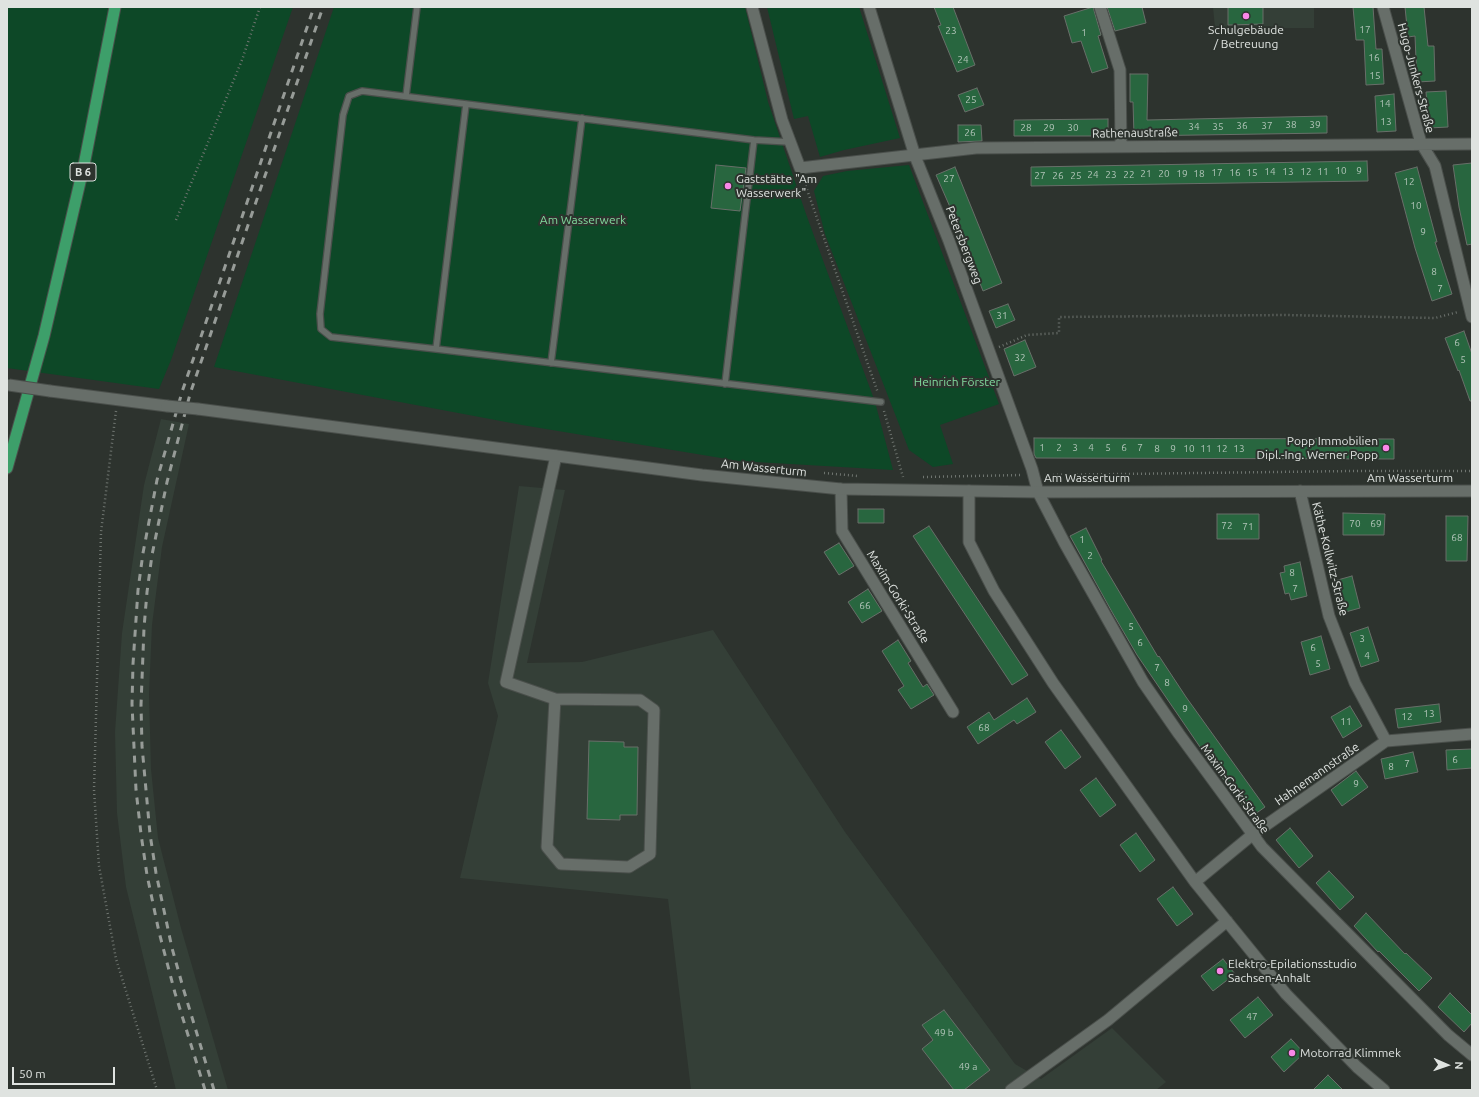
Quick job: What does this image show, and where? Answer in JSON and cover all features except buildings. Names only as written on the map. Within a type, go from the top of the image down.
[{"type":"main road","name":"B 6","points":[[7,468],[44,336],[79,188],[115,7]]},
{"type":"street","points":[[752,7],[782,120],[800,168]]},
{"type":"street","name":"Petersbergweg","points":[[869,7],[915,156],[949,241],[1032,469],[1038,492]]},
{"type":"street","points":[[1100,7],[1120,70],[1121,146]]},
{"type":"street","name":"Hugo-Junkers-Straße","points":[[1383,7],[1421,143],[1435,166],[1471,313]]},
{"type":"street","name":"Rathenaustraße","points":[[800,168],[976,148],[1421,143],[1472,144]]},
{"type":"street","name":"Am Wasserturm","points":[[8,385],[702,475],[841,489],[1038,492],[1472,491]]},
{"type":"street","points":[[555,699],[547,847],[561,864],[629,867],[650,854],[654,710],[640,700],[555,699],[506,682],[556,456]]},
{"type":"street","name":"Maxim-Gorki-Straße","points":[[841,489],[842,531],[953,712]]},
{"type":"street","points":[[969,491],[969,542],[994,591],[1053,684],[1195,882],[1286,994],[1357,1067],[1384,1090]]},
{"type":"street","name":"Käthe-Kollwitz-Straße","points":[[1300,491],[1329,616],[1355,683],[1386,741]]},
{"type":"street","name":"Maxim-Gorki-Straße","points":[[1038,492],[1064,542],[1143,682],[1262,848],[1437,1024],[1472,1055]]},
{"type":"street","points":[[1386,741],[1472,734]]},
{"type":"street","name":"Hahnemannstraße","points":[[1195,882],[1252,835],[1386,741]]},
{"type":"street","points":[[1011,1090],[1108,1020],[1227,921]]},
{"type":"lane","points":[[406,96],[417,7]]},
{"type":"lane","points":[[790,142],[754,140],[362,90],[349,96],[343,115],[323,284],[320,314],[321,329],[331,337],[882,402]]},
{"type":"lane","points":[[436,349],[466,104]]},
{"type":"lane","points":[[551,363],[582,118]]},
{"type":"lane","points":[[725,384],[754,140]]},
{"type":"path","points":[[176,220],[242,60],[260,7]]},
{"type":"path","points":[[800,168],[882,402],[903,477]]},
{"type":"path","points":[[989,351],[1027,335],[1059,333],[1059,317],[1284,315],[1435,318],[1471,313]]},
{"type":"path","points":[[117,400],[101,532],[94,790],[99,866],[116,959],[156,1090]]},
{"type":"path","points":[[918,477],[1352,471],[1472,472]]},
{"type":"path","points":[[824,473],[863,476]]},
{"type":"path","points":[[897,477],[910,477]]},
{"type":"shaded area","points":[[1213,7],[1314,7],[1314,28],[1215,28]]},
{"type":"shaded area","points":[[161,419],[189,424],[162,547],[152,625],[149,694],[151,769],[158,838],[181,928],[228,1090],[176,1090],[126,887],[117,813],[115,732],[122,633],[144,485]]},
{"type":"shaded area","points":[[519,486],[565,490],[527,663],[582,662],[713,630],[845,832],[1015,1064],[1041,1079],[1112,1028],[1166,1082],[1156,1090],[691,1090],[668,899],[460,878],[498,716],[488,683]]},
{"type":"green space","points":[[7,7],[293,7],[171,360],[159,389],[7,368]]},
{"type":"green space","name":"Am Wasserwerk","points":[[334,7],[745,7],[768,102],[806,214],[875,402],[893,470],[739,461],[522,425],[214,367]]},
{"type":"green space","points":[[767,7],[859,7],[900,138],[844,150],[820,157],[808,116],[794,119]]},
{"type":"green space","name":"Heinrich Förster","points":[[909,165],[999,404],[940,425],[953,464],[933,467],[909,450],[825,234],[814,191],[823,176],[847,171]]},
{"type":"railway","points":[[205,1090],[175,993],[159,932],[147,875],[141,834],[136,790],[132,704],[138,590],[143,553],[157,480],[182,392],[314,7]]},
{"type":"railway","points":[[214,1090],[172,948],[156,873],[150,834],[142,746],[141,705],[147,592],[152,555],[167,482],[190,394],[323,7]]},
{"type":"place","name":"Schulgebäude / Betreuung","points":[[1246,16]]},
{"type":"place","name":"Gaststätte \"Am Wasserwerk\"","points":[[728,186]]},
{"type":"place","name":"Popp Immobilien Dipl.-Ing. Werner Popp","points":[[1386,448]]},
{"type":"place","name":"Elektro-Epilationsstudio Sachsen-Anhalt","points":[[1220,971]]},
{"type":"place","name":"Motorrad Klimmek","points":[[1292,1053]]}]
